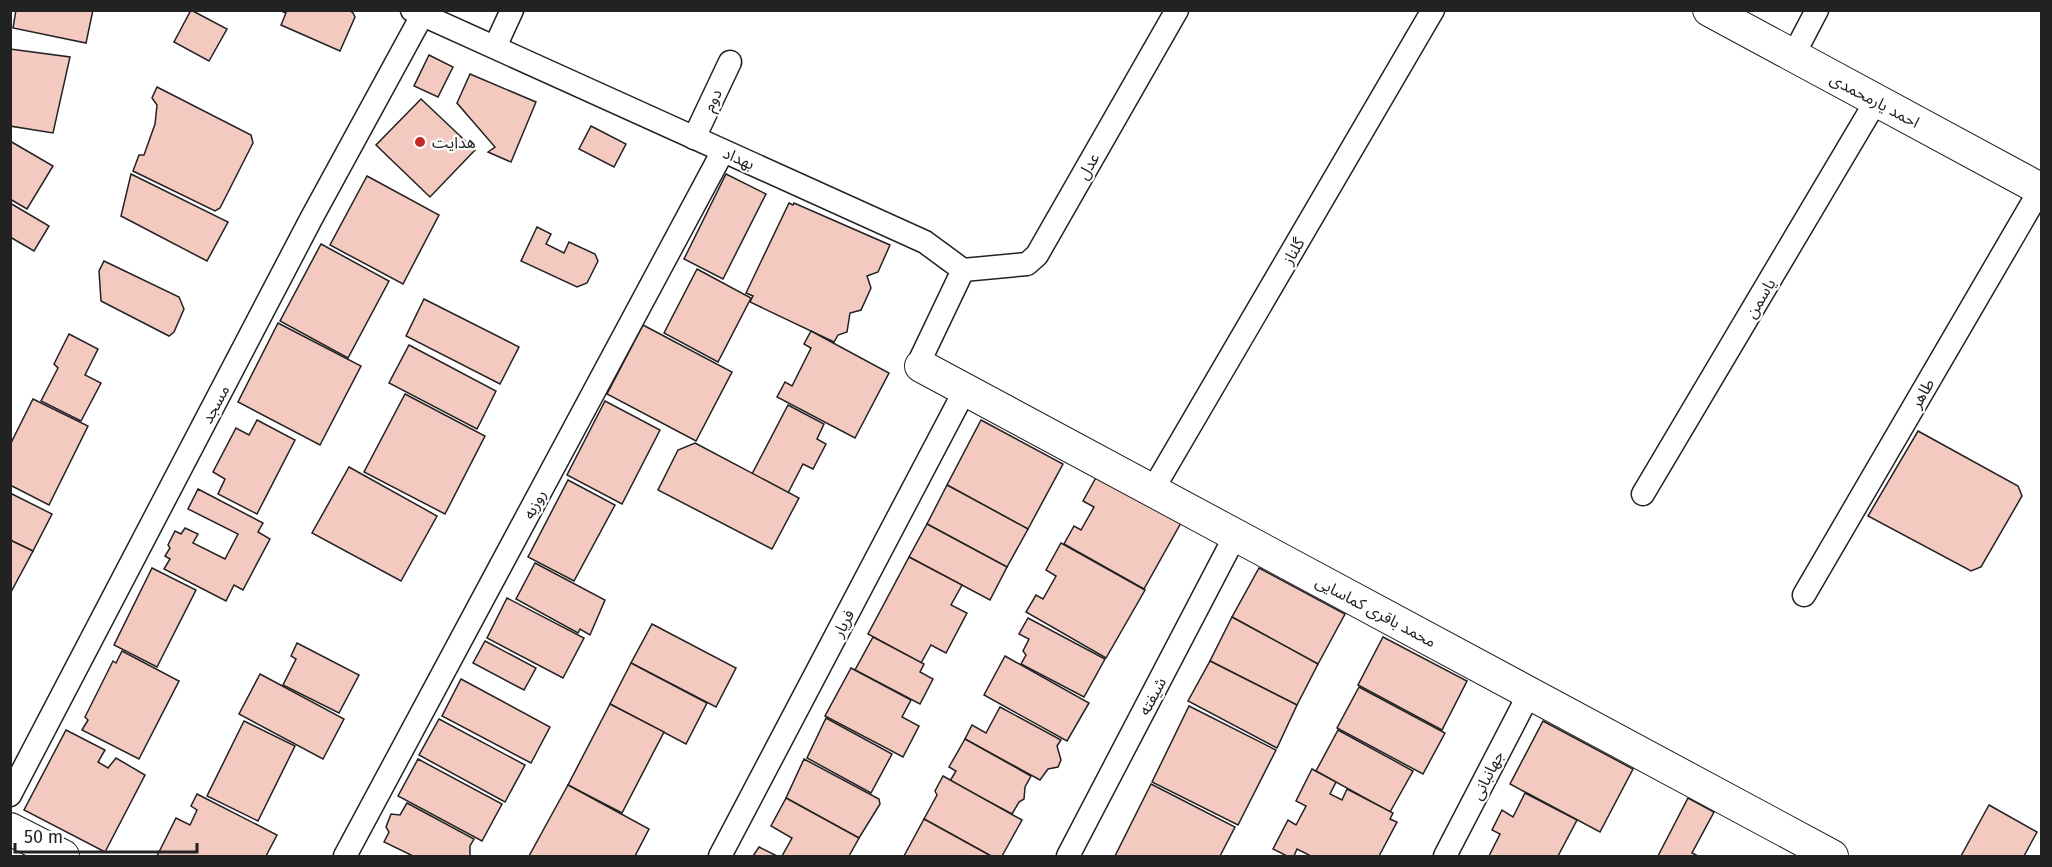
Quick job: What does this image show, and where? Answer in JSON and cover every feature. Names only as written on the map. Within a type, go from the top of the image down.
[{"type":"street","points":[[495,47],[512,10]]},
{"type":"street","name":"عدل","points":[[963,270],[1028,264],[1037,255],[1177,10]]},
{"type":"street","name":"گلناز","points":[[1152,491],[1433,10]]},
{"type":"street","name":"احمد یارمحمدی","points":[[1709,10],[2041,190]]},
{"type":"street","points":[[1793,56],[1817,10]]},
{"type":"street","name":"بهداد","points":[[420,12],[925,242],[963,270]]},
{"type":"street","name":"مسجد","points":[[10,795],[420,12]]},
{"type":"street","name":"دوم","points":[[694,138],[730,62]]},
{"type":"street","name":"یاسمن","points":[[1644,494],[1876,101]]},
{"type":"street","name":"روزبه","points":[[345,856],[723,151]]},
{"type":"street","name":"طاهر","points":[[1804,595],[2041,190]]},
{"type":"street","points":[[921,366],[921,357],[963,270]]},
{"type":"street","name":"محمد باقری کماسایی","points":[[921,366],[1832,856]]},
{"type":"street","name":"فریار","points":[[720,856],[965,390]]},
{"type":"street","name":"شیفته","points":[[1068,856],[1235,536]]},
{"type":"street","name":"جهانبانی","points":[[1445,856],[1529,694]]},
{"type":"street","points":[[10,829],[63,856]]},
{"type":"building","points":[[16,10],[93,10],[86,43],[13,28]]},
{"type":"building","points":[[191,10],[227,29],[209,61],[174,42]]},
{"type":"building","points":[[279,10],[349,10],[355,17],[340,51],[281,25],[286,13]]},
{"type":"building","points":[[10,49],[70,57],[53,133],[10,126]]},
{"type":"building","points":[[429,55],[453,67],[438,97],[414,86]]},
{"type":"building","points":[[470,74],[536,102],[511,162],[488,152],[495,147],[457,103]]},
{"type":"building","points":[[157,87],[251,135],[253,143],[220,208],[215,211],[133,171],[139,155],[144,155],[155,124],[157,105],[152,98]]},
{"type":"building","points":[[421,99],[475,150],[430,197],[376,145]]},
{"type":"building","points":[[591,126],[626,144],[614,167],[579,149]]},
{"type":"building","points":[[10,141],[53,166],[27,209],[10,199]]},
{"type":"building","points":[[131,174],[228,222],[207,261],[121,216]]},
{"type":"building","points":[[726,174],[766,194],[723,279],[684,259]]},
{"type":"building","points":[[367,176],[439,215],[403,284],[330,245]]},
{"type":"building","points":[[10,203],[49,226],[34,251],[10,237]]},
{"type":"building","points":[[789,203],[793,205],[794,203],[890,245],[878,272],[867,276],[871,288],[861,310],[850,313],[847,332],[838,335],[834,342],[750,302],[753,296],[746,293]]},
{"type":"building","points":[[537,227],[551,234],[546,244],[564,253],[569,242],[595,254],[598,261],[587,283],[577,287],[521,261]]},
{"type":"building","points":[[321,244],[389,281],[348,358],[280,321]]},
{"type":"building","points":[[104,261],[179,297],[184,309],[174,332],[169,336],[101,301],[99,271]]},
{"type":"building","points":[[697,269],[751,298],[718,362],[664,333]]},
{"type":"building","points":[[424,299],[519,347],[500,384],[406,336]]},
{"type":"building","points":[[278,323],[361,366],[320,445],[238,402]]},
{"type":"building","points":[[643,325],[732,372],[696,441],[607,394]]},
{"type":"building","points":[[811,331],[889,373],[855,438],[777,397],[785,382],[792,386],[811,348],[804,344]]},
{"type":"building","points":[[69,334],[98,349],[85,375],[101,383],[81,421],[41,401],[58,368],[54,364]]},
{"type":"building","points":[[409,345],[496,391],[477,429],[389,383]]},
{"type":"building","points":[[405,394],[485,436],[445,514],[364,472]]},
{"type":"building","points":[[33,399],[88,426],[49,505],[10,485],[10,445]]},
{"type":"building","points":[[605,401],[660,430],[622,504],[567,475]]},
{"type":"building","points":[[788,405],[824,424],[817,439],[826,444],[813,469],[803,464],[788,493],[752,474]]},
{"type":"building","points":[[257,420],[295,440],[257,514],[218,494],[225,479],[213,472],[236,428],[249,435]]},
{"type":"building","points":[[981,420],[1063,464],[1028,529],[947,485]]},
{"type":"building","points":[[1918,431],[2018,486],[2022,496],[1981,567],[1971,571],[1868,516]]},
{"type":"building","points":[[695,443],[799,498],[772,549],[658,490],[678,450]]},
{"type":"building","points":[[349,467],[437,516],[401,581],[312,533]]},
{"type":"building","points":[[1098,474],[1182,521],[1144,589],[1064,544],[1074,526],[1081,530],[1094,507],[1083,501]]},
{"type":"building","points":[[568,480],[615,505],[574,581],[528,557]]},
{"type":"building","points":[[947,485],[1028,529],[1007,567],[927,524]]},
{"type":"building","points":[[198,489],[263,523],[258,532],[270,539],[243,590],[234,585],[226,601],[164,569],[170,559],[165,556],[175,531],[181,534],[185,528],[198,534],[193,543],[225,559],[238,534],[188,509]]},
{"type":"building","points":[[10,493],[52,514],[33,551],[10,540]]},
{"type":"building","points":[[927,524],[1007,567],[990,600],[909,557]]},
{"type":"building","points":[[10,540],[33,551],[11,592],[10,592]]},
{"type":"building","points":[[1061,543],[1145,590],[1106,658],[1026,612],[1036,595],[1043,599],[1056,576],[1046,570]]},
{"type":"building","points":[[909,557],[962,585],[951,605],[967,613],[946,653],[931,645],[921,663],[868,634]]},
{"type":"building","points":[[535,563],[605,600],[590,635],[580,629],[578,633],[516,599]]},
{"type":"building","points":[[152,568],[196,590],[157,667],[114,645]]},
{"type":"building","points":[[1259,568],[1345,614],[1318,664],[1232,617]]},
{"type":"building","points":[[507,598],[584,638],[563,678],[487,638]]},
{"type":"building","points":[[1232,617],[1318,664],[1297,705],[1210,661]]},
{"type":"building","points":[[1028,618],[1105,659],[1084,697],[1021,664],[1026,655],[1023,651],[1029,639],[1019,634]]},
{"type":"building","points":[[652,624],[736,668],[716,707],[631,663]]},
{"type":"building","points":[[873,637],[924,664],[920,672],[933,679],[920,704],[855,670]]},
{"type":"building","points":[[1383,637],[1467,681],[1442,730],[1358,685]]},
{"type":"building","points":[[485,641],[536,668],[524,690],[473,663]]},
{"type":"building","points":[[297,643],[359,675],[339,713],[283,685],[296,659],[291,656]]},
{"type":"building","points":[[122,651],[179,681],[139,759],[82,730],[88,720],[85,717],[113,661],[116,663]]},
{"type":"building","points":[[1005,656],[1089,703],[1067,741],[984,695]]},
{"type":"building","points":[[1210,661],[1297,705],[1277,748],[1188,701]]},
{"type":"building","points":[[631,663],[707,703],[686,744],[610,704]]},
{"type":"building","points":[[851,668],[911,700],[902,717],[919,726],[903,757],[825,716]]},
{"type":"building","points":[[260,674],[344,719],[323,759],[239,714]]},
{"type":"building","points":[[461,679],[550,727],[531,763],[442,716]]},
{"type":"building","points":[[1359,687],[1445,733],[1423,774],[1337,728]]},
{"type":"building","points":[[610,704],[664,732],[622,813],[568,785]]},
{"type":"building","points":[[1189,706],[1276,750],[1238,825],[1152,782]]},
{"type":"building","points":[[1000,707],[1061,740],[1057,746],[1061,760],[1058,767],[1048,769],[1040,780],[965,739],[972,725],[986,733]]},
{"type":"building","points":[[826,718],[892,754],[871,793],[807,758]]},
{"type":"building","points":[[439,719],[525,765],[505,802],[419,755]]},
{"type":"building","points":[[244,721],[295,746],[258,821],[207,796]]},
{"type":"building","points":[[1543,721],[1633,769],[1600,832],[1510,784]]},
{"type":"building","points":[[66,730],[105,750],[98,762],[108,768],[116,758],[145,775],[105,852],[24,810]]},
{"type":"building","points":[[1338,730],[1413,771],[1390,812],[1316,771]]},
{"type":"building","points":[[965,739],[1031,776],[1025,787],[1024,799],[1019,802],[1012,814],[950,781],[956,771],[949,767]]},
{"type":"building","points":[[418,759],[502,804],[482,841],[398,796]]},
{"type":"building","points":[[804,759],[879,799],[880,804],[859,838],[786,798]]},
{"type":"building","points":[[1312,769],[1336,782],[1330,794],[1342,800],[1347,789],[1393,813],[1390,819],[1397,822],[1379,856],[1311,856],[1297,849],[1294,856],[1287,856],[1273,849],[1288,820],[1296,825],[1306,806],[1296,801]]},
{"type":"building","points":[[943,776],[1022,820],[1002,856],[991,856],[924,819],[937,795],[935,791]]},
{"type":"building","points":[[1151,784],[1235,827],[1220,856],[1115,856]]},
{"type":"building","points":[[568,785],[649,829],[635,856],[529,856]]},
{"type":"building","points":[[1525,793],[1577,820],[1558,856],[1489,856],[1500,834],[1492,830],[1502,810],[1513,817]]},
{"type":"building","points":[[197,794],[277,835],[266,856],[157,856],[176,818],[190,825],[197,810],[191,806]]},
{"type":"building","points":[[786,798],[859,838],[849,856],[782,856],[792,838],[771,826]]},
{"type":"building","points":[[1688,798],[1714,812],[1692,853],[1698,856],[1658,856]]},
{"type":"building","points":[[407,803],[474,839],[470,846],[470,856],[413,856],[384,842],[389,832],[386,827],[391,814],[400,815]]},
{"type":"building","points":[[1989,805],[2037,832],[2024,856],[1961,856]]},
{"type":"building","points":[[924,819],[991,856],[904,856]]},
{"type":"building","points":[[759,847],[777,856],[753,856]]},
{"type":"place","name":"هدایت","points":[[420,142]]}]
